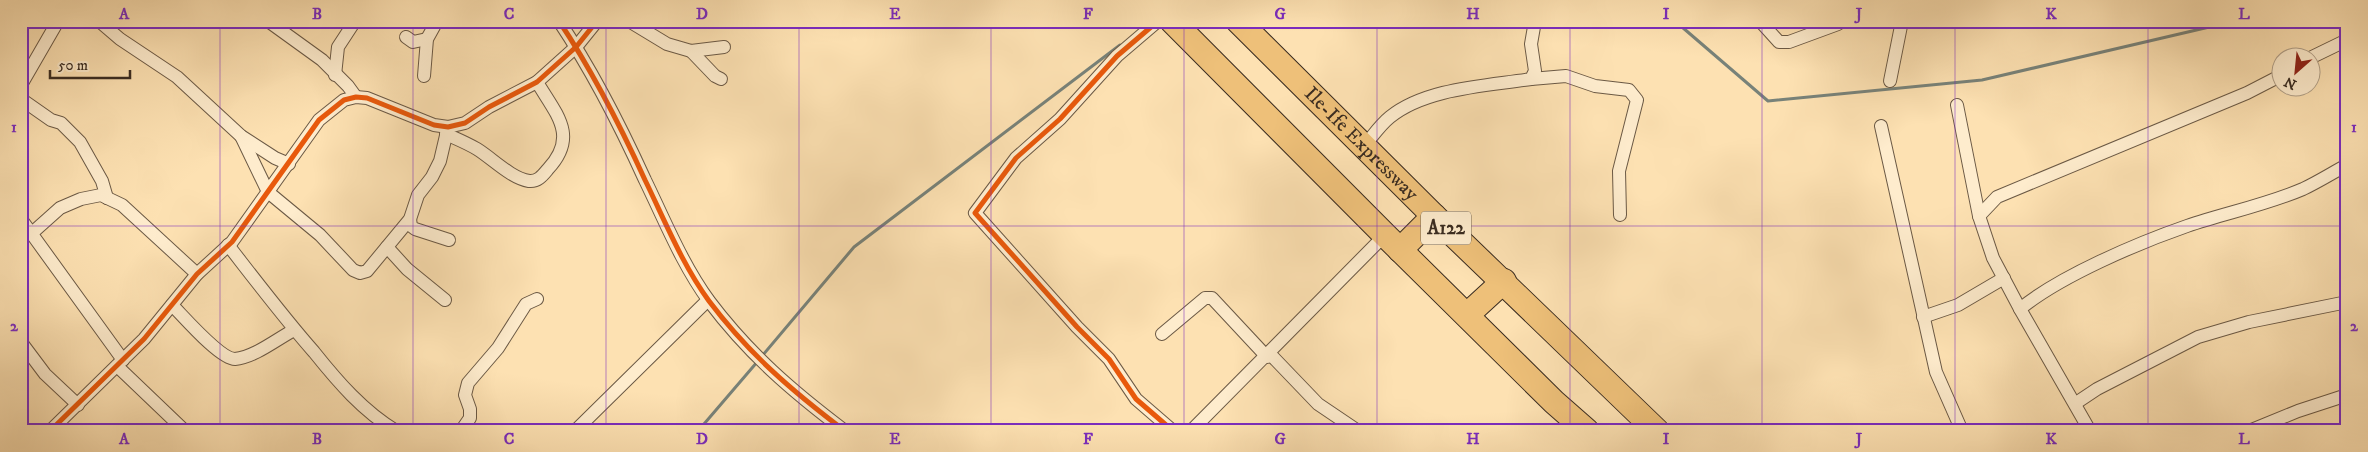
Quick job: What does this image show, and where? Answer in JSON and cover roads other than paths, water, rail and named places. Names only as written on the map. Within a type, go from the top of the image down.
[{"type":"highway","name":"A122","points":[[1172,21],[1392,243],[1554,402],[1587,431]]},
{"type":"highway","name":"Ile-Ife Expressway","points":[[1238,21],[1434,216],[1657,431]]},
{"type":"highway","points":[[1392,243],[1434,216]]},
{"type":"highway","points":[[1467,316],[1504,282]]},
{"type":"street","points":[[21,85],[58,21]]},
{"type":"street","points":[[99,21],[120,39],[178,77],[242,136],[275,158],[289,164]]},
{"type":"street","points":[[268,21],[322,60],[348,86],[356,97]]},
{"type":"street","points":[[335,75],[338,47],[355,21]]},
{"type":"street","points":[[424,76],[427,39],[437,21]]},
{"type":"street","points":[[559,21],[614,114],[679,251],[708,300],[750,350],[781,381],[845,431]]},
{"type":"street","points":[[447,130],[465,123],[489,107],[537,82],[576,47],[597,21]]},
{"type":"street","points":[[629,21],[667,44],[691,51],[724,47]]},
{"type":"street","points":[[1158,21],[1118,56],[1066,113],[1016,158],[975,213],[1077,327],[1110,359],[1136,399],[1172,431]]},
{"type":"street","points":[[1531,79],[1535,71],[1530,44],[1535,21]]},
{"type":"street","points":[[1760,21],[1779,42],[1789,42],[1838,24]]},
{"type":"street","points":[[1890,81],[1902,21]]},
{"type":"street","points":[[406,37],[413,42],[427,39]]},
{"type":"street","points":[[2320,53],[2347,40]]},
{"type":"street","points":[[691,51],[715,76],[722,79]]},
{"type":"street","points":[[1364,146],[1389,117],[1416,102],[1468,88],[1554,76],[1572,77],[1595,86],[1629,90],[1637,100],[1619,171],[1620,215]]},
{"type":"street","points":[[1979,216],[1997,197],[2247,93],[2270,81]]},
{"type":"street","points":[[50,431],[144,339],[197,274],[228,245],[289,164],[319,120],[344,100],[356,97],[367,98],[447,130],[519,178],[530,181],[538,180],[558,158],[564,146],[562,125],[537,82]]},
{"type":"street","points":[[21,99],[51,120],[61,123],[80,142],[102,181],[108,198]]},
{"type":"street","points":[[1957,104],[1979,216],[1992,258],[2076,403],[2090,431]]},
{"type":"street","points":[[465,123],[469,145]]},
{"type":"street","points":[[1882,126],[1936,372],[1962,431]]},
{"type":"street","points":[[242,136],[268,192],[320,235],[353,270],[360,273],[367,270],[410,218],[418,195],[432,177],[440,161],[447,130]]},
{"type":"street","points":[[2020,309],[2034,298],[2090,267],[2187,226],[2304,189],[2347,165]]},
{"type":"street","points":[[32,233],[60,208],[101,195],[122,205],[197,274]]},
{"type":"street","points":[[410,218],[411,226],[414,230],[449,240]]},
{"type":"street","points":[[21,219],[120,363],[185,431]]},
{"type":"street","points":[[1191,431],[1268,355],[1392,243]]},
{"type":"street","points":[[228,245],[294,330],[344,388],[376,419],[396,431]]},
{"type":"street","points":[[387,247],[407,268],[445,300]]},
{"type":"street","points":[[1923,317],[1958,305],[2004,278]]},
{"type":"street","points":[[1162,334],[1205,298],[1212,298],[1318,404],[1358,431]]},
{"type":"street","points":[[461,431],[470,418],[470,409],[465,395],[468,383],[498,348],[526,304],[537,299]]},
{"type":"street","points":[[576,431],[708,300]]},
{"type":"street","points":[[2076,403],[2104,384],[2198,337],[2249,322],[2347,302]]},
{"type":"street","points":[[172,305],[223,355],[235,359],[252,354],[294,330]]},
{"type":"street","points":[[21,342],[45,374],[78,405]]},
{"type":"street","points":[[2249,431],[2298,411],[2347,395]]},
{"type":"waterway","points":[[1675,21],[1768,101],[1982,80],[2235,21]]},
{"type":"waterway","points":[[762,356],[854,247],[1120,45]]},
{"type":"waterway","points":[[698,431],[758,361]]}]
